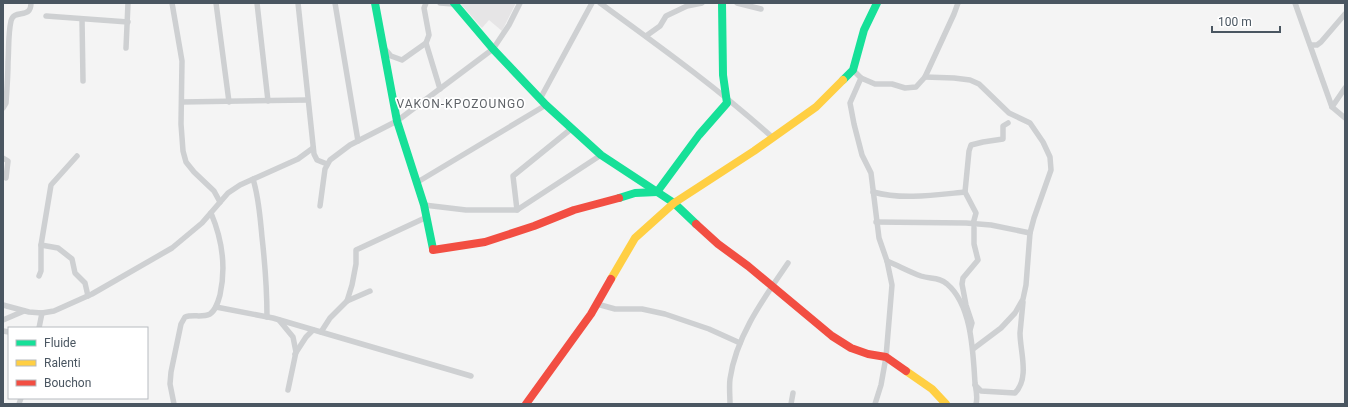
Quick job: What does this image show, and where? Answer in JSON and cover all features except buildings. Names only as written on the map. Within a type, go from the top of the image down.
[{"type":"street","points":[[3,108],[6,103],[11,19],[16,15],[28,12],[30,10],[31,3]]},
{"type":"street","points":[[126,48],[128,3]]},
{"type":"street","points":[[172,3],[182,61],[181,129],[186,162],[214,191],[220,202]]},
{"type":"street","points":[[216,3],[229,102]]},
{"type":"street","points":[[257,3],[268,101]]},
{"type":"street","points":[[298,3],[307,100],[314,154],[317,160],[327,164]]},
{"type":"street","points":[[335,3],[358,141]]},
{"type":"street","points":[[375,3],[397,121],[424,205],[433,250],[485,242],[534,226],[574,210],[635,194],[657,192],[716,113],[727,102],[723,76],[722,3]]},
{"type":"street","points":[[383,46],[391,56],[402,60],[426,43],[429,35],[424,8],[426,3]]},
{"type":"street","points":[[440,3],[454,3],[493,49],[543,102],[601,155],[674,204],[718,244],[748,266],[771,287],[828,332],[851,348],[868,354],[886,357],[932,389],[946,404]]},
{"type":"street","points":[[320,206],[323,178],[327,164],[341,151],[397,121],[493,49],[509,25],[520,3]]},
{"type":"street","points":[[416,183],[543,102],[592,3]]},
{"type":"street","points":[[600,3],[675,57],[727,98],[773,138]]},
{"type":"street","points":[[646,36],[660,26],[666,16],[687,6],[702,3]]},
{"type":"street","points":[[739,3],[761,9]]},
{"type":"street","points":[[531,402],[597,304],[628,246],[674,204],[773,138],[816,107],[853,70],[864,30],[877,3]]},
{"type":"street","points":[[853,70],[860,78],[875,84],[892,84],[905,88],[916,87],[925,77],[958,3]]},
{"type":"street","points":[[1295,3],[1332,107],[1345,118]]},
{"type":"street","points":[[1311,46],[1318,45],[1345,14]]},
{"type":"street","points":[[46,16],[128,22]]},
{"type":"street","points":[[82,19],[83,81]]},
{"type":"street","points":[[426,43],[440,89]]},
{"type":"street","points":[[925,77],[970,80],[979,84],[1009,113],[1030,123],[1043,142],[1050,157],[1051,170],[1030,233],[1020,334],[1023,373],[1021,387],[1015,393],[988,392],[981,391],[975,385]]},
{"type":"street","points":[[860,78],[850,103],[862,155],[871,173],[876,222],[892,285],[886,357],[881,385],[875,404]]},
{"type":"street","points":[[1332,107],[1345,88]]},
{"type":"street","points":[[182,102],[307,100]]},
{"type":"street","points":[[969,332],[972,322],[966,305],[962,284],[963,278],[978,260],[974,244],[976,212],[965,192],[969,152],[971,145],[1003,139],[1002,126],[1008,123]]},
{"type":"street","points":[[517,210],[513,176],[571,129]]},
{"type":"street","points":[[3,305],[24,311],[42,313],[54,311],[88,296],[172,248],[211,213],[232,190],[244,182],[298,159],[313,148]]},
{"type":"street","points":[[424,205],[466,210],[517,210],[601,155]]},
{"type":"street","points":[[39,276],[42,271],[41,245],[51,185],[77,156]]},
{"type":"street","points":[[3,158],[8,161],[6,178]]},
{"type":"street","points":[[254,179],[258,194],[267,278],[267,317]]},
{"type":"street","points":[[873,192],[883,195],[914,196],[965,192]]},
{"type":"street","points":[[174,404],[170,384],[171,372],[181,324],[186,317],[193,315],[204,316],[209,314],[216,307],[221,291],[223,264],[217,228],[211,213]]},
{"type":"street","points":[[347,301],[356,264],[356,250],[427,217]]},
{"type":"street","points":[[876,222],[974,226],[991,225],[1030,233]]},
{"type":"street","points":[[41,245],[58,248],[72,259],[75,273],[85,283],[88,296]]},
{"type":"street","points":[[887,261],[921,276],[937,278],[947,283],[953,290],[961,303],[973,349],[975,385],[978,399],[976,404]]},
{"type":"street","points":[[730,404],[730,379],[740,344],[750,323],[771,287],[788,263]]},
{"type":"street","points":[[321,332],[330,318],[347,301],[370,291]]},
{"type":"street","points":[[973,349],[1000,328],[1015,313],[1023,299]]},
{"type":"street","points":[[597,304],[615,310],[642,309],[665,314],[709,329],[740,344]]},
{"type":"street","points":[[216,307],[279,320],[471,376]]},
{"type":"street","points":[[3,320],[24,311]]},
{"type":"street","points":[[39,327],[42,313]]},
{"type":"street","points":[[279,320],[293,337],[295,355],[288,390]]},
{"type":"street","points":[[295,355],[312,330]]},
{"type":"street","points":[[791,404],[793,393]]},
{"type":"shaded area","points":[[460,3],[516,3],[502,31],[489,20],[482,28]]},
{"type":"traffic: fast","points":[[375,3],[397,121],[424,205],[433,249]]},
{"type":"traffic: fast","points":[[454,3],[493,49],[546,105],[601,155],[674,203],[696,224]]},
{"type":"traffic: fast","points":[[619,198],[635,193],[657,192],[699,135],[727,103],[723,75],[722,3]]},
{"type":"traffic: fast","points":[[843,80],[853,70],[864,30],[877,3]]},
{"type":"traffic: slow","points":[[611,279],[635,238],[674,203],[754,151],[816,107],[843,80]]},
{"type":"traffic: slow","points":[[906,371],[932,389],[946,404]]},
{"type":"traffic: jam","points":[[433,249],[485,242],[534,226],[574,210],[619,198]]},
{"type":"traffic: jam","points":[[696,224],[718,244],[748,266],[832,336],[851,348],[868,354],[886,357],[906,371]]},
{"type":"traffic: jam","points":[[526,404],[591,314],[611,279]]},
{"type":"district","name":"VAKON-KPOZOUNGO","points":[[461,104]]}]
